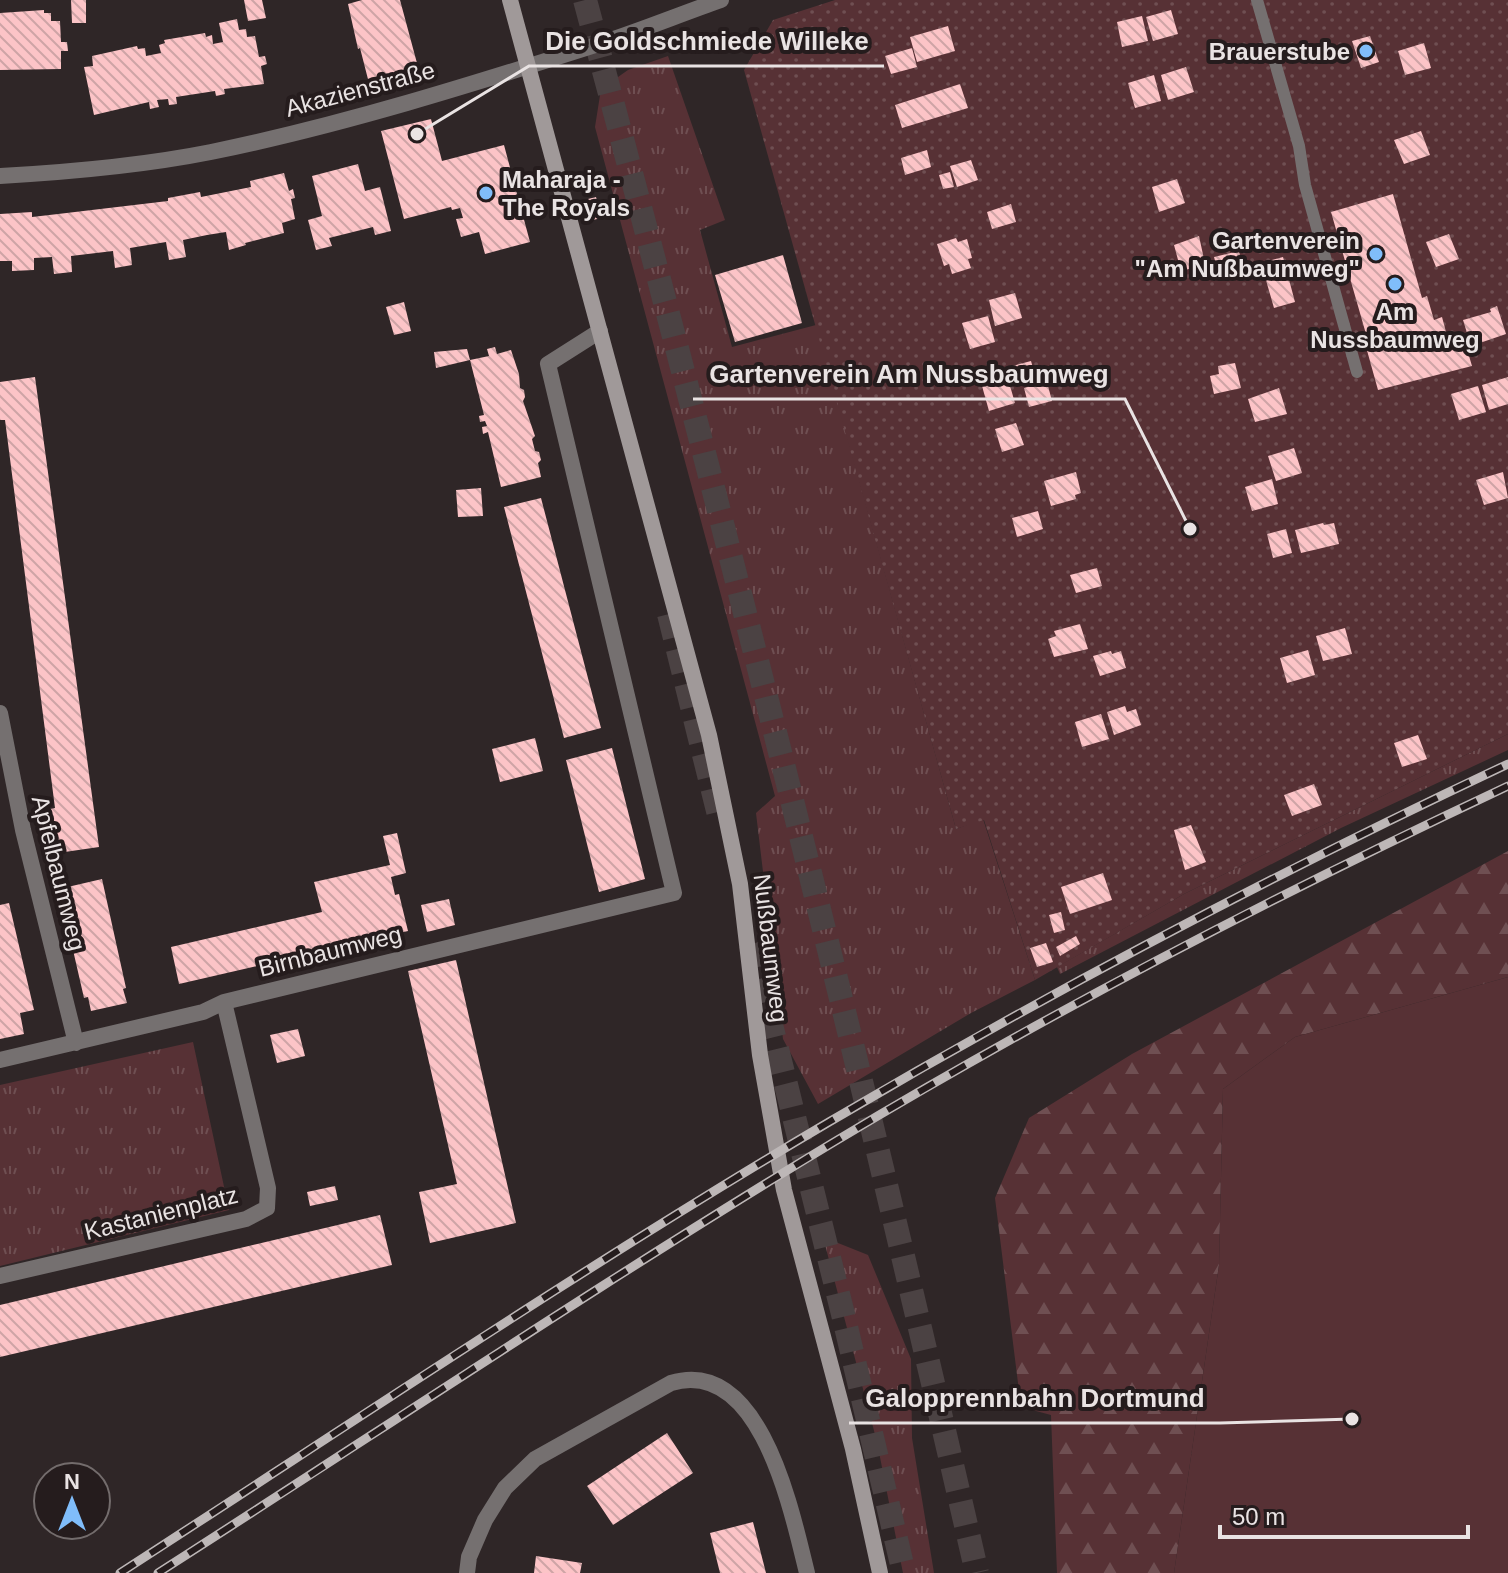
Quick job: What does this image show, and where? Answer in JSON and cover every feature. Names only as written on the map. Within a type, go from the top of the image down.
[{"type":"street","name":"Nußbaumweg","points":[[510,0],[709,735],[740,884],[760,1055],[784,1190],[853,1449],[880,1573]]},
{"type":"street","name":"Akazienstraße","points":[[0,176],[88,171],[210,152],[452,90],[604,42],[721,0]]},
{"type":"street","name":"Birnbaumweg","points":[[0,1060],[203,1012],[224,1002],[674,893],[548,364],[600,331]]},
{"type":"street","name":"Apfelbaumweg","points":[[0,713],[23,830],[76,1043]]},
{"type":"street","name":"Kastanienplatz","points":[[0,1276],[246,1219],[267,1208],[268,1188],[224,1002]]},
{"type":"street","points":[[467,1573],[469,1557],[485,1520],[505,1488],[535,1459],[683,1379],[706,1381],[727,1392],[759,1429],[780,1477],[807,1573]]},
{"type":"lane","points":[[1257,0],[1299,146],[1305,185],[1357,372]]},
{"type":"green space","points":[[835,0],[1508,0],[1508,734],[1184,894],[1035,980],[984,820],[956,829],[744,70],[773,20]]},
{"type":"green space","points":[[668,56],[725,220],[700,230],[732,347],[816,325],[956,829],[983,819],[1035,980],[971,1013],[818,1104],[783,1039],[756,813],[775,796],[595,127],[601,89],[628,70]]},
{"type":"green space","points":[[1508,734],[1508,750],[1341,828],[1060,974],[1057,967],[1184,894]]},
{"type":"green space","points":[[1508,851],[1508,977],[1295,1037],[1223,1089],[1219,1265],[1174,1573],[1057,1573],[1051,1415],[1021,1407],[995,1198],[1029,1118],[1132,1054]]},
{"type":"green space","points":[[1508,977],[1508,1573],[1174,1573],[1219,1265],[1223,1089],[1295,1037]]},
{"type":"green space","points":[[193,1042],[229,1210],[0,1266],[0,1085]]},
{"type":"green space","points":[[823,1237],[868,1255],[911,1359],[912,1438],[934,1573],[903,1573],[877,1442]]},
{"type":"building","points":[[71,0],[86,0],[86,23],[72,23]]},
{"type":"building","points":[[244,0],[262,0],[266,18],[248,21]]},
{"type":"building","points":[[362,0],[400,0],[421,78],[371,91],[348,4]]},
{"type":"building","points":[[44,10],[44,13],[51,13],[51,21],[60,21],[61,42],[67,42],[68,51],[61,51],[61,69],[0,70],[0,13]]},
{"type":"building","points":[[1171,10],[1178,34],[1153,41],[1146,17]]},
{"type":"building","points":[[1142,16],[1148,41],[1122,47],[1117,22]]},
{"type":"building","points":[[237,19],[239,30],[246,29],[247,37],[255,36],[259,57],[265,56],[267,64],[261,66],[264,84],[224,89],[225,94],[216,96],[215,91],[176,97],[177,104],[169,105],[168,99],[157,100],[159,107],[150,109],[149,102],[94,115],[84,67],[93,66],[92,56],[137,46],[138,49],[145,48],[146,56],[161,53],[159,45],[165,43],[164,40],[205,33],[206,37],[212,35],[213,44],[223,42],[219,23]]},
{"type":"building","points":[[948,26],[955,51],[917,62],[910,37]]},
{"type":"building","name":"Brauerstube","points":[[1370,36],[1379,62],[1361,68],[1352,41]]},
{"type":"building","points":[[1424,43],[1431,68],[1405,75],[1398,51]]},
{"type":"building","points":[[912,48],[917,67],[891,74],[885,56]]},
{"type":"building","points":[[1186,67],[1194,92],[1168,100],[1161,75]]},
{"type":"building","points":[[1154,75],[1161,101],[1135,108],[1128,83]]},
{"type":"building","points":[[960,84],[968,108],[902,128],[895,105]]},
{"type":"building","points":[[431,119],[442,161],[504,145],[530,242],[485,254],[479,232],[461,237],[456,219],[463,218],[460,208],[452,210],[451,207],[404,219],[381,131]]},
{"type":"building","points":[[1421,131],[1430,155],[1404,164],[1394,140]]},
{"type":"building","points":[[927,150],[931,167],[905,175],[901,158]]},
{"type":"building","points":[[971,160],[978,180],[957,187],[950,166]]},
{"type":"building","points":[[358,164],[365,191],[380,187],[391,231],[375,235],[373,227],[329,238],[332,246],[316,250],[308,220],[322,216],[312,176]]},
{"type":"building","points":[[950,172],[954,187],[943,189],[939,175]]},
{"type":"building","points":[[284,173],[289,191],[293,189],[295,198],[291,199],[295,219],[282,223],[284,233],[246,245],[229,250],[226,232],[183,240],[186,257],[169,260],[166,242],[130,248],[132,265],[115,268],[113,251],[71,256],[72,272],[54,274],[52,257],[34,258],[34,270],[12,271],[12,261],[0,261],[0,214],[32,212],[32,217],[168,201],[168,198],[200,192],[201,197],[251,187],[250,181]]},
{"type":"building","points":[[1177,179],[1185,203],[1159,212],[1152,187]]},
{"type":"building","name":"Gartenverein \"Am Nußbaumweg\"","points":[[1393,194],[1422,298],[1427,296],[1434,320],[1442,317],[1449,343],[1464,339],[1472,366],[1378,390],[1363,336],[1366,334],[1331,212]]},
{"type":"building","points":[[596,197],[601,218],[593,220],[588,199]]},
{"type":"building","points":[[1011,204],[1016,222],[992,229],[987,212]]},
{"type":"building","points":[[1449,234],[1459,259],[1436,267],[1426,242]]},
{"type":"building","points":[[1199,236],[1207,273],[1191,277],[1189,269],[1181,271],[1174,245]]},
{"type":"building","points":[[956,238],[958,242],[967,239],[971,268],[952,274],[949,264],[944,266],[937,244]]},
{"type":"building","points":[[1239,251],[1244,273],[1220,279],[1214,257]]},
{"type":"building","points":[[783,255],[802,323],[735,342],[715,275]]},
{"type":"building","points":[[1283,257],[1295,302],[1274,308],[1261,263]]},
{"type":"building","points":[[1015,293],[1022,318],[995,326],[989,300]]},
{"type":"building","points":[[404,302],[411,331],[394,335],[386,307]]},
{"type":"building","points":[[1497,306],[1506,334],[1471,346],[1463,320],[1491,312],[1490,309]]},
{"type":"building","points":[[988,316],[995,342],[970,349],[962,323]]},
{"type":"building","points":[[495,347],[497,354],[511,350],[535,436],[532,439],[535,451],[539,452],[541,460],[538,463],[541,477],[501,487],[488,432],[483,434],[482,427],[487,426],[485,421],[480,422],[479,416],[484,415],[470,360],[489,356],[487,349]]},
{"type":"building","points":[[467,349],[470,360],[436,368],[434,352]]},
{"type":"building","points":[[1031,361],[1035,375],[1013,381],[1009,367]]},
{"type":"building","points":[[1235,363],[1241,388],[1214,394],[1210,376],[1219,374],[1218,366]]},
{"type":"building","points":[[35,377],[99,847],[51,854],[45,810],[55,808],[5,420],[0,420],[0,382]]},
{"type":"building","points":[[1508,377],[1508,404],[1489,410],[1482,385]]},
{"type":"building","points":[[1008,379],[1015,403],[989,411],[982,386]]},
{"type":"building","points":[[1047,382],[1052,401],[1029,407],[1024,388]]},
{"type":"building","points":[[1478,386],[1486,412],[1459,420],[1451,394]]},
{"type":"building","points":[[1279,388],[1287,414],[1255,422],[1248,399]]},
{"type":"building","points":[[1016,423],[1024,445],[1002,452],[995,429]]},
{"type":"building","points":[[1294,448],[1302,473],[1276,481],[1268,456]]},
{"type":"building","points":[[1076,472],[1081,493],[1075,495],[1076,499],[1051,506],[1044,481]]},
{"type":"building","points":[[1503,472],[1508,498],[1484,505],[1476,480]]},
{"type":"building","points":[[1272,479],[1278,504],[1252,511],[1245,487]]},
{"type":"building","points":[[481,488],[483,516],[458,517],[456,490]]},
{"type":"building","points":[[541,498],[601,728],[564,738],[504,507]]},
{"type":"building","points":[[1038,511],[1043,529],[1017,537],[1012,518]]},
{"type":"building","points":[[1334,523],[1339,544],[1301,553],[1295,530]]},
{"type":"building","points":[[1286,529],[1292,553],[1273,558],[1267,534]]},
{"type":"building","points":[[1097,568],[1102,586],[1076,593],[1070,575]]},
{"type":"building","points":[[1080,624],[1088,649],[1054,657],[1048,639],[1056,636],[1054,631]]},
{"type":"building","points":[[1345,628],[1352,654],[1323,661],[1316,636]]},
{"type":"building","points":[[1308,650],[1315,675],[1287,683],[1280,658]]},
{"type":"building","points":[[1111,651],[1112,654],[1121,651],[1126,668],[1100,676],[1093,656]]},
{"type":"building","points":[[1125,706],[1127,712],[1136,709],[1141,725],[1114,735],[1107,712]]},
{"type":"building","points":[[1101,714],[1109,739],[1082,747],[1075,722]]},
{"type":"building","points":[[1418,735],[1427,759],[1402,767],[1394,743]]},
{"type":"building","points":[[535,738],[543,771],[500,782],[492,749]]},
{"type":"building","points":[[612,748],[645,879],[599,892],[566,760]]},
{"type":"building","points":[[1314,784],[1322,805],[1292,816],[1284,795]]},
{"type":"building","points":[[1191,825],[1206,862],[1185,870],[1174,830]]},
{"type":"building","points":[[397,833],[406,873],[391,877],[395,895],[399,894],[408,931],[179,984],[171,947],[322,912],[314,882],[390,865],[383,836]]},
{"type":"building","points":[[1103,873],[1112,900],[1070,914],[1061,887]]},
{"type":"building","points":[[102,879],[127,1003],[91,1011],[88,997],[84,998],[59,889]]},
{"type":"building","points":[[449,899],[455,925],[427,932],[421,905]]},
{"type":"building","points":[[9,903],[34,1010],[20,1013],[24,1034],[0,1039],[0,905]]},
{"type":"building","points":[[1061,912],[1065,930],[1054,933],[1049,915]]},
{"type":"building","points":[[1076,936],[1080,944],[1060,956],[1056,947]]},
{"type":"building","points":[[1046,943],[1053,962],[1037,967],[1030,948]]},
{"type":"building","points":[[456,960],[516,1223],[430,1243],[419,1192],[457,1184],[408,971]]},
{"type":"building","points":[[298,1029],[305,1056],[277,1063],[270,1035]]},
{"type":"building","points":[[335,1186],[338,1200],[310,1206],[307,1192]]},
{"type":"building","points":[[380,1215],[392,1265],[0,1357],[0,1305]]},
{"type":"building","points":[[667,1433],[693,1473],[613,1525],[587,1486]]},
{"type":"building","points":[[753,1522],[766,1573],[720,1573],[710,1533]]},
{"type":"building","points":[[536,1556],[582,1563],[580,1573],[534,1573]]},
{"type":"tunnel","points":[[585,0],[788,785],[977,1573]]},
{"type":"tunnel","points":[[669,614],[719,815]]},
{"type":"tunnel","points":[[751,944],[904,1573]]},
{"type":"railway","points":[[120,1573],[561,1287],[829,1122],[1164,935],[1508,764]]},
{"type":"railway","points":[[158,1573],[663,1247],[916,1094],[1166,955],[1508,786]]},
{"type":"place","name":"Brauerstube","points":[[1366,51]]},
{"type":"place","name":"Die Goldschmiede Willeke","points":[[417,134]]},
{"type":"place","name":"Maharaja - The Royals","points":[[486,193]]},
{"type":"place","name":"Gartenverein \"Am Nußbaumweg\"","points":[[1376,254]]},
{"type":"place","name":"Am Nussbaumweg","points":[[1395,284]]},
{"type":"place","name":"Gartenverein Am Nussbaumweg","points":[[1190,529]]},
{"type":"place","name":"Galopprennbahn Dortmund","points":[[1352,1419]]}]
